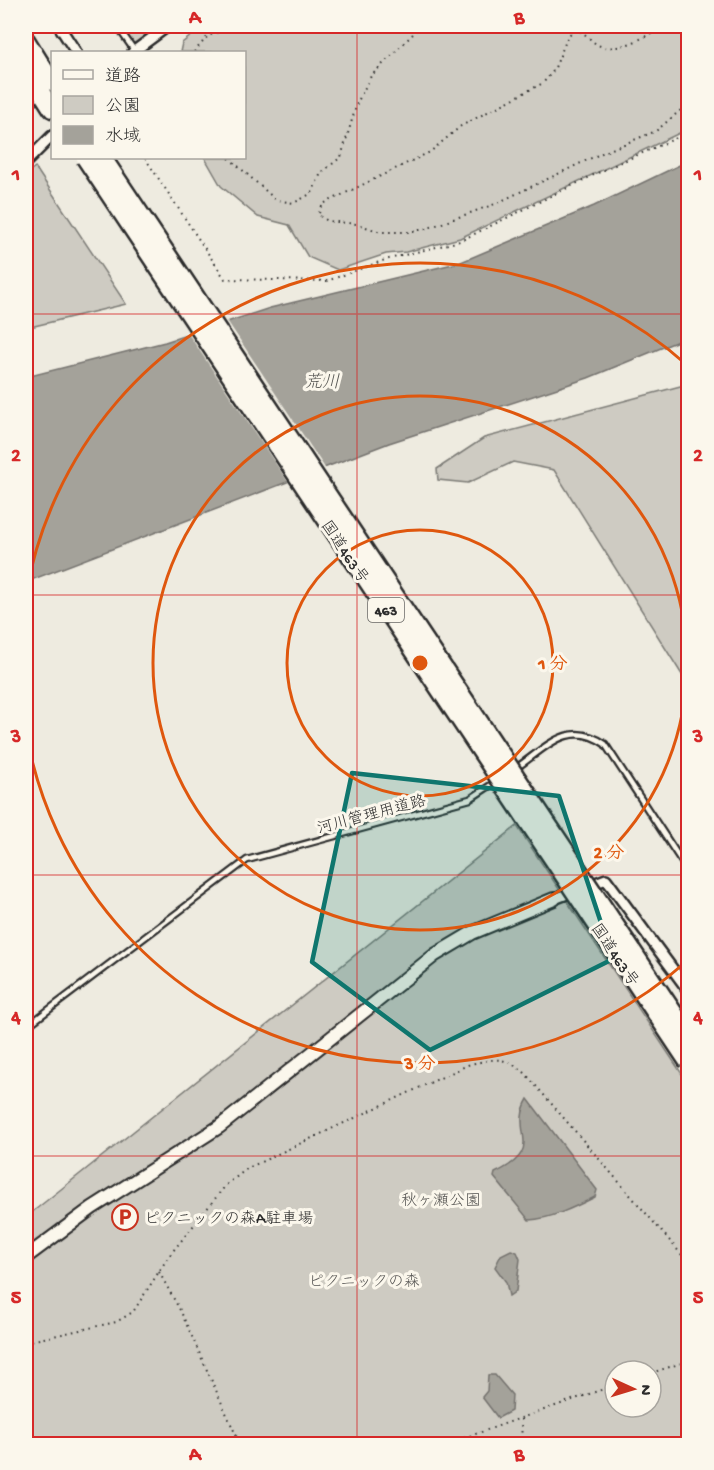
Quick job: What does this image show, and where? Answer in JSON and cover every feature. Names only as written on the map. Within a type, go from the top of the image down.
[{"type":"highway","points":[[26,40],[51,79]]},
{"type":"highway","points":[[26,68],[51,106]]},
{"type":"highway","name":"国道463号","points":[[86,159],[688,1062]]},
{"type":"highway","name":"国道463号","points":[[104,159],[688,1034]]},
{"type":"street","points":[[59,26],[75,51]]},
{"type":"street","points":[[135,51],[168,26]]},
{"type":"street","points":[[26,162],[51,137]]},
{"type":"street","points":[[26,1257],[92,1208],[219,1127],[435,955],[472,933],[554,899],[606,879],[688,990]]},
{"type":"lane","points":[[117,26],[133,51]]},
{"type":"lane","points":[[688,697],[688,706]]},
{"type":"lane","name":"河川管理用道路","points":[[26,1027],[247,860],[470,799],[567,733],[590,734],[605,744],[688,871]]},
{"type":"path","points":[[195,51],[213,32],[232,26]]},
{"type":"path","points":[[230,159],[276,201],[294,203],[312,194],[319,176],[341,157],[357,103],[371,76],[421,26]]},
{"type":"path","points":[[661,26],[636,40],[608,47],[596,43],[581,31],[574,30],[568,36],[554,70],[543,82],[508,98],[482,117],[461,126],[430,152],[407,162],[378,180],[323,204],[318,215],[328,221],[357,224],[381,232],[412,232],[441,225],[495,204],[573,169],[602,153],[656,131],[688,104]]},
{"type":"path","points":[[146,159],[225,279],[327,281],[385,260],[460,241],[608,168],[688,134]]},
{"type":"path","points":[[26,1342],[116,1322],[132,1312],[159,1272],[226,1185],[248,1168],[470,1064],[495,1060],[508,1061],[524,1072],[688,1262]]},
{"type":"path","points":[[159,1272],[181,1312],[240,1444]]},
{"type":"path","points":[[663,1369],[688,1361]]},
{"type":"path","points":[[447,1444],[603,1389]]},
{"type":"path","points":[[521,1419],[522,1444]]},
{"type":"highlighted area","points":[[352,773],[559,796],[613,959],[430,1050],[312,962]]},
{"type":"green space","points":[[120,26],[161,26],[135,47]]},
{"type":"green space","points":[[204,26],[688,26],[688,129],[460,238],[406,252],[386,254],[338,270],[308,257],[289,225],[258,217],[221,186],[206,159],[246,159],[246,51],[180,51],[182,43]]},
{"type":"green space","points":[[35,167],[126,304],[26,328],[26,174]]},
{"type":"green space","points":[[688,384],[688,674],[684,678],[554,470],[513,462],[468,483],[438,480],[437,469],[484,438]]},
{"type":"green space","name":"秋ヶ瀬公園","points":[[517,826],[688,1083],[688,1444],[26,1444],[26,1217]]},
{"type":"water","name":"荒川","points":[[688,161],[688,337],[588,378],[389,443],[26,582],[26,377],[165,342],[270,308],[461,262],[594,206]]},
{"type":"water","points":[[528,1099],[597,1190],[595,1197],[571,1208],[554,1215],[529,1220],[494,1177],[495,1173],[520,1156],[524,1139],[523,1111]]},
{"type":"water","points":[[511,1250],[517,1252],[520,1259],[516,1291],[509,1296],[506,1282],[495,1267],[501,1255]]},
{"type":"water","points":[[488,1375],[495,1375],[512,1395],[511,1411],[498,1418],[482,1397],[487,1391]]},
{"type":"pier","points":[[226,319],[327,471],[290,485],[187,332]]},
{"type":"place","name":"ピクニックの森A駐車場","points":[[125,1217]]},
{"type":"park label","name":"ピクニックの森","points":[[364,1280]]}]
